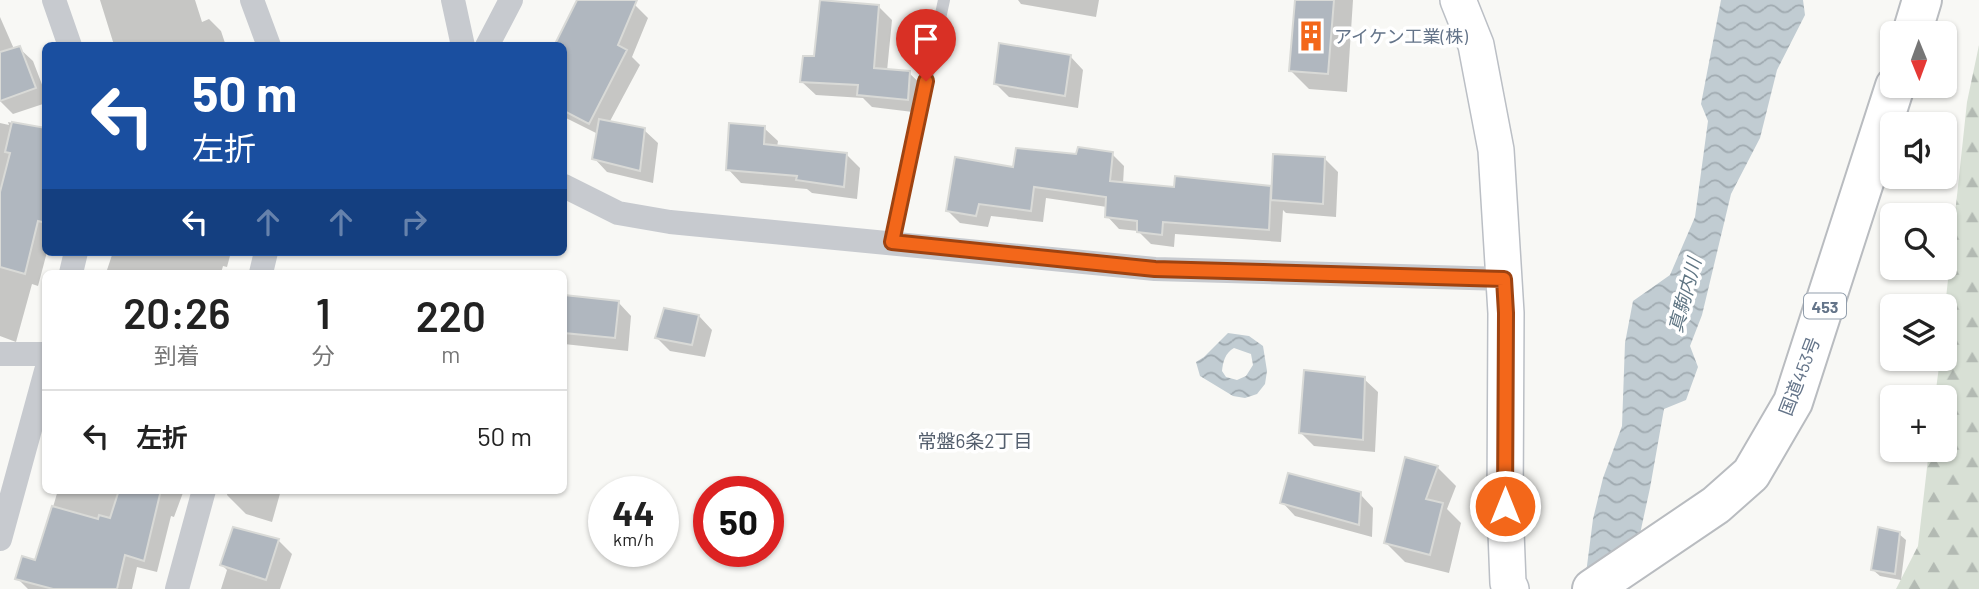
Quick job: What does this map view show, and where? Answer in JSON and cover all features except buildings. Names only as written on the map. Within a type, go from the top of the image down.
[{"type":"highway","points":[[1916,21],[1922,0]]},
{"type":"highway","name":"国道453号","points":[[1592,589],[1716,505],[1751,474],[1793,402],[1891,98]]},
{"type":"main road","points":[[1458,0],[1476,45],[1496,150],[1506,313],[1505,506],[1508,583],[1511,589]]},
{"type":"street","points":[[54,0],[69,42]]},
{"type":"street","points":[[252,0],[268,42]]},
{"type":"street","points":[[453,0],[462,42]]},
{"type":"street","points":[[489,42],[511,0]]},
{"type":"street","points":[[567,188],[618,213],[670,222],[1155,269],[1504,279]]},
{"type":"street","points":[[0,354],[42,354]]},
{"type":"street","points":[[0,539],[42,386]]},
{"type":"street","points":[[177,589],[203,494]]},
{"type":"lane","points":[[892,242],[944,0]]},
{"type":"green space","points":[[1979,45],[1979,589],[1896,589],[1918,546],[1928,462],[1957,462],[1957,385],[1937,385],[1938,371],[1957,371],[1957,294],[1946,294],[1948,280],[1957,280],[1956,203],[1967,102]]},
{"type":"water","name":"真駒内川","points":[[1721,0],[1803,0],[1805,15],[1777,70],[1760,138],[1731,194],[1702,315],[1690,346],[1698,367],[1686,400],[1664,409],[1628,589],[1584,589],[1593,519],[1603,478],[1622,426],[1625,343],[1633,301],[1670,275],[1695,217],[1708,121],[1701,104]]},
{"type":"water","points":[[1228,333],[1249,336],[1263,346],[1267,371],[1265,384],[1257,394],[1245,398],[1233,396],[1200,376],[1196,362]],"holes":[[[1234,348],[1251,354],[1253,365],[1246,376],[1237,380],[1226,377],[1222,371],[1223,364],[1231,350]]]},
{"type":"place","name":"アイケン工業(株)","points":[[1311,36]]},
{"type":"district","name":"常盤6条2丁目","points":[[975,440]]},
{"type":"route","points":[[926,81],[892,242],[1155,269],[1504,279],[1505,506]]}]
